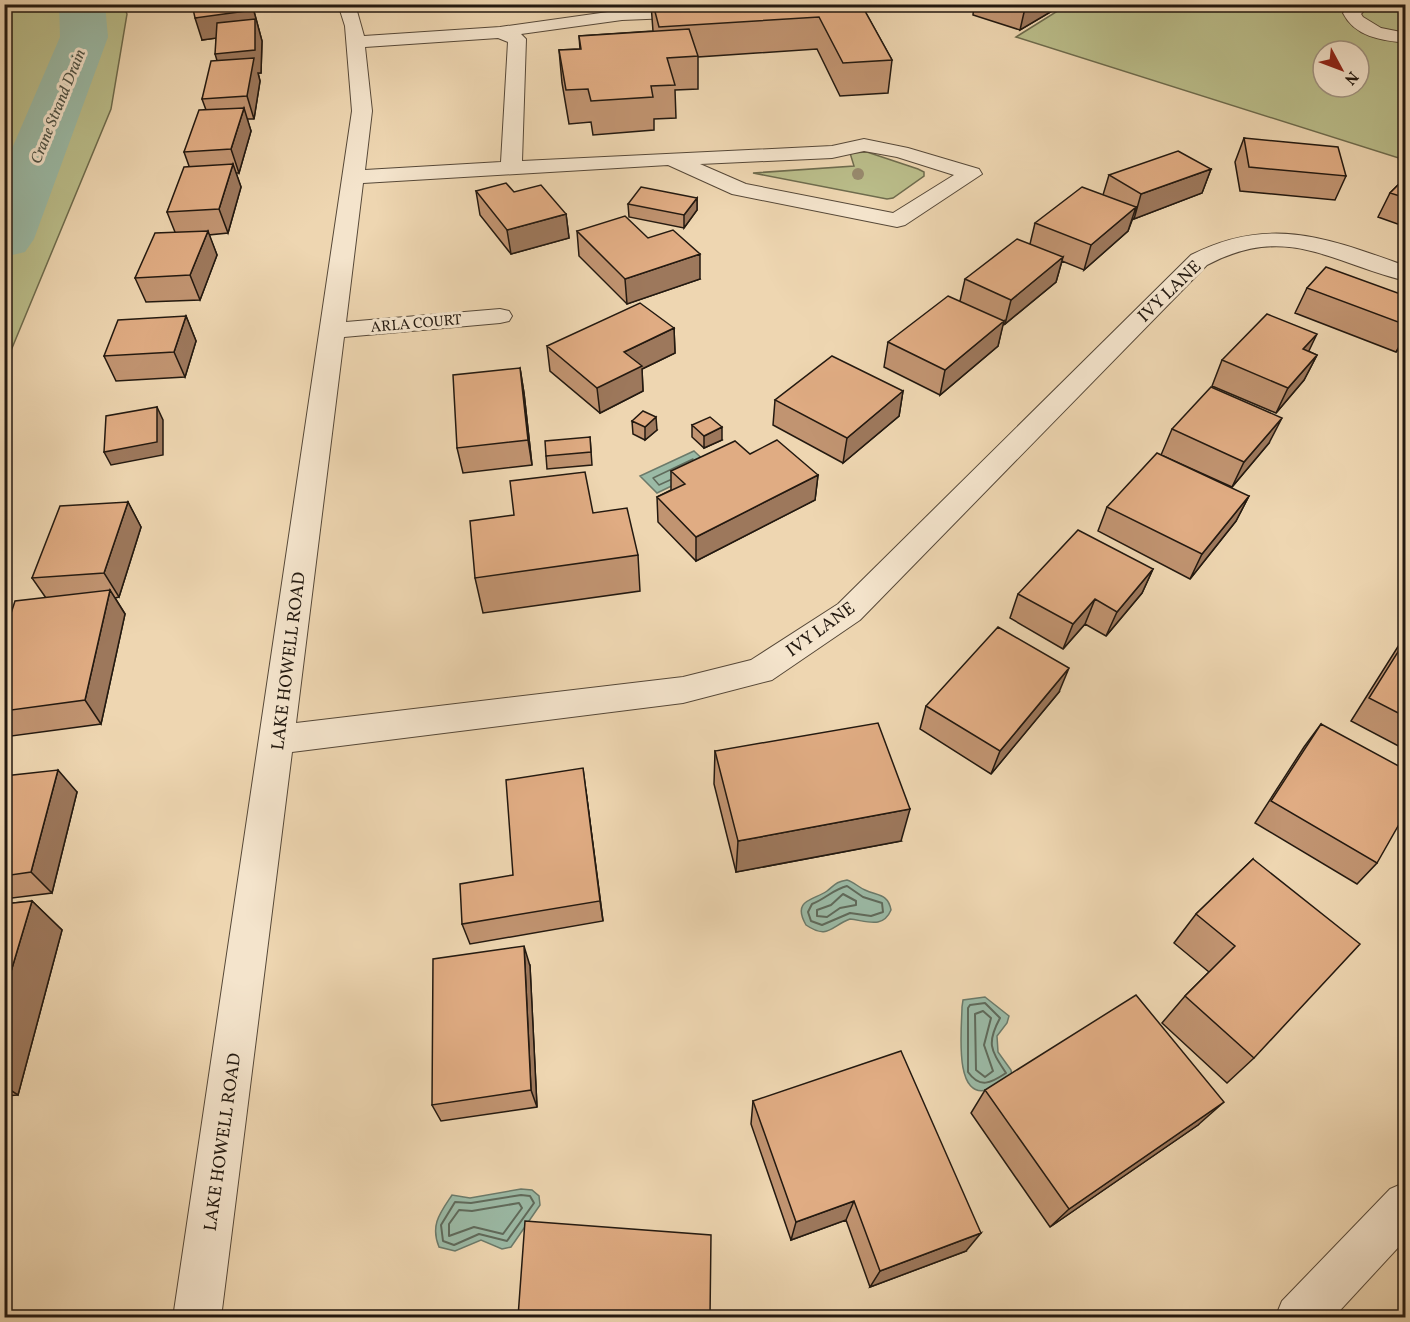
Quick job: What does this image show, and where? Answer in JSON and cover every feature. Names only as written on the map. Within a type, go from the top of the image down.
[{"type":"street","name":"LAKE HOWELL ROAD","points":[[197,1317],[278,739],[362,111],[354,26],[346,4]]},
{"type":"street","points":[[1362,4],[1352,13],[1357,22],[1380,33],[1406,38]]},
{"type":"street","points":[[356,42],[501,32],[622,15],[714,11]]},
{"type":"street","points":[[501,32],[518,39],[511,168]]},
{"type":"street","points":[[353,177],[671,159],[832,152],[864,145],[901,152],[971,174],[897,220],[740,189],[671,159]]},
{"type":"street","name":"IVY LANE","points":[[278,739],[683,690],[760,671],[849,612],[1199,260],[1219,247],[1261,237],[1300,240],[1406,274]]},
{"type":"street","name":"ARLA COURT","points":[[331,331],[500,316]]},
{"type":"street","points":[[1299,1317],[1406,1205]]},
{"type":"green space","points":[[5,4],[123,5],[127,14],[111,109],[5,365]]},
{"type":"green space","points":[[1067,5],[1405,5],[1405,160],[1016,37]]},
{"type":"green space","points":[[867,152],[918,169],[924,172],[924,176],[893,198],[887,199],[753,173],[854,166],[850,153]]},
{"type":"water","points":[[694,451],[711,467],[657,493],[640,476]]},
{"type":"water","points":[[847,880],[885,898],[891,910],[888,916],[879,922],[850,919],[825,932],[806,925],[801,910],[803,905],[838,883]]},
{"type":"water","points":[[985,997],[1009,1016],[1007,1023],[997,1036],[998,1052],[1011,1070],[1012,1077],[990,1089],[976,1090],[969,1084],[964,1073],[961,1044],[962,1007],[963,1000]]},
{"type":"water","points":[[521,1189],[532,1190],[539,1196],[540,1205],[511,1247],[502,1249],[481,1240],[455,1251],[439,1247],[436,1239],[436,1226],[440,1214],[452,1195],[470,1198]]},
{"type":"building","points":[[209,4],[252,4],[253,10],[195,18],[193,9],[209,7]]},
{"type":"building","points":[[653,4],[861,4],[892,60],[843,63],[819,17],[659,27]]},
{"type":"building","points":[[1012,4],[1032,4],[1025,8]]},
{"type":"building","points":[[255,19],[255,50],[215,54],[217,23]]},
{"type":"building","points":[[689,29],[698,56],[667,58],[675,85],[651,86],[653,97],[591,101],[588,89],[566,90],[559,50],[581,49],[579,36]]},
{"type":"building","points":[[254,58],[247,96],[202,99],[211,61]]},
{"type":"building","points":[[244,108],[231,149],[184,152],[199,110]]},
{"type":"building","points":[[1244,138],[1338,147],[1346,176],[1249,167]]},
{"type":"building","points":[[1178,151],[1211,169],[1141,194],[1109,175]]},
{"type":"building","points":[[233,164],[219,209],[167,212],[184,167]]},
{"type":"building","points":[[1406,177],[1406,198],[1390,193]]},
{"type":"building","points":[[506,183],[514,192],[541,185],[566,214],[507,230],[476,191]]},
{"type":"building","points":[[641,187],[697,198],[684,215],[628,204]]},
{"type":"building","points":[[1082,187],[1136,207],[1091,245],[1035,223]]},
{"type":"building","points":[[625,216],[648,238],[673,230],[700,254],[625,279],[577,231]]},
{"type":"building","points":[[208,231],[190,275],[135,278],[155,233]]},
{"type":"building","points":[[1017,239],[1063,257],[1011,300],[965,279]]},
{"type":"building","points":[[1326,267],[1406,296],[1406,325],[1307,288]]},
{"type":"building","points":[[948,296],[1004,321],[945,370],[888,342]]},
{"type":"building","points":[[640,303],[674,328],[624,352],[642,366],[597,388],[547,346]]},
{"type":"building","points":[[1267,314],[1317,334],[1303,349],[1317,355],[1288,388],[1222,360]]},
{"type":"building","points":[[186,316],[174,352],[104,356],[118,320]]},
{"type":"building","points":[[832,356],[903,391],[847,438],[775,400]]},
{"type":"building","points":[[520,368],[528,440],[457,448],[453,375]]},
{"type":"building","points":[[1211,387],[1282,418],[1244,462],[1172,429]]},
{"type":"building","points":[[157,407],[157,442],[104,452],[106,416]]},
{"type":"building","points":[[643,411],[656,417],[645,427],[632,421]]},
{"type":"building","points":[[710,417],[722,427],[704,436],[692,425]]},
{"type":"building","points":[[590,437],[591,452],[546,456],[545,441]]},
{"type":"building","points":[[777,440],[818,475],[696,537],[657,497],[685,484],[671,471],[735,441],[750,454]]},
{"type":"building","points":[[1157,453],[1249,496],[1202,554],[1107,507]]},
{"type":"building","points":[[585,472],[593,513],[627,508],[638,555],[475,578],[470,521],[514,515],[510,481]]},
{"type":"building","points":[[128,502],[104,573],[32,578],[60,506]]},
{"type":"building","points":[[1078,530],[1153,569],[1117,612],[1095,599],[1073,624],[1018,594]]},
{"type":"building","points":[[110,590],[85,700],[4,711],[4,635],[15,601]]},
{"type":"building","points":[[998,627],[1069,668],[1000,751],[926,706]]},
{"type":"building","points":[[1406,639],[1406,717],[1369,698]]},
{"type":"building","points":[[878,723],[910,809],[738,841],[715,751]]},
{"type":"building","points":[[1321,724],[1406,770],[1406,812],[1377,863],[1271,801]]},
{"type":"building","points":[[583,768],[600,901],[462,924],[460,884],[513,875],[506,780]]},
{"type":"building","points":[[58,770],[31,872],[4,876],[4,776]]},
{"type":"building","points":[[1253,859],[1360,944],[1254,1058],[1185,996],[1235,946],[1196,914]]},
{"type":"building","points":[[32,901],[4,995],[4,904]]},
{"type":"building","points":[[524,946],[531,1090],[432,1105],[433,959]]},
{"type":"building","points":[[1136,995],[1224,1102],[1069,1209],[985,1090]]},
{"type":"building","points":[[901,1051],[981,1233],[880,1271],[854,1201],[796,1222],[753,1101]]},
{"type":"building","points":[[525,1221],[711,1235],[710,1317],[518,1317]]},
{"type":"waterway","name":"Crane Strand Drain","points":[[4,239],[84,37],[82,4]]}]
